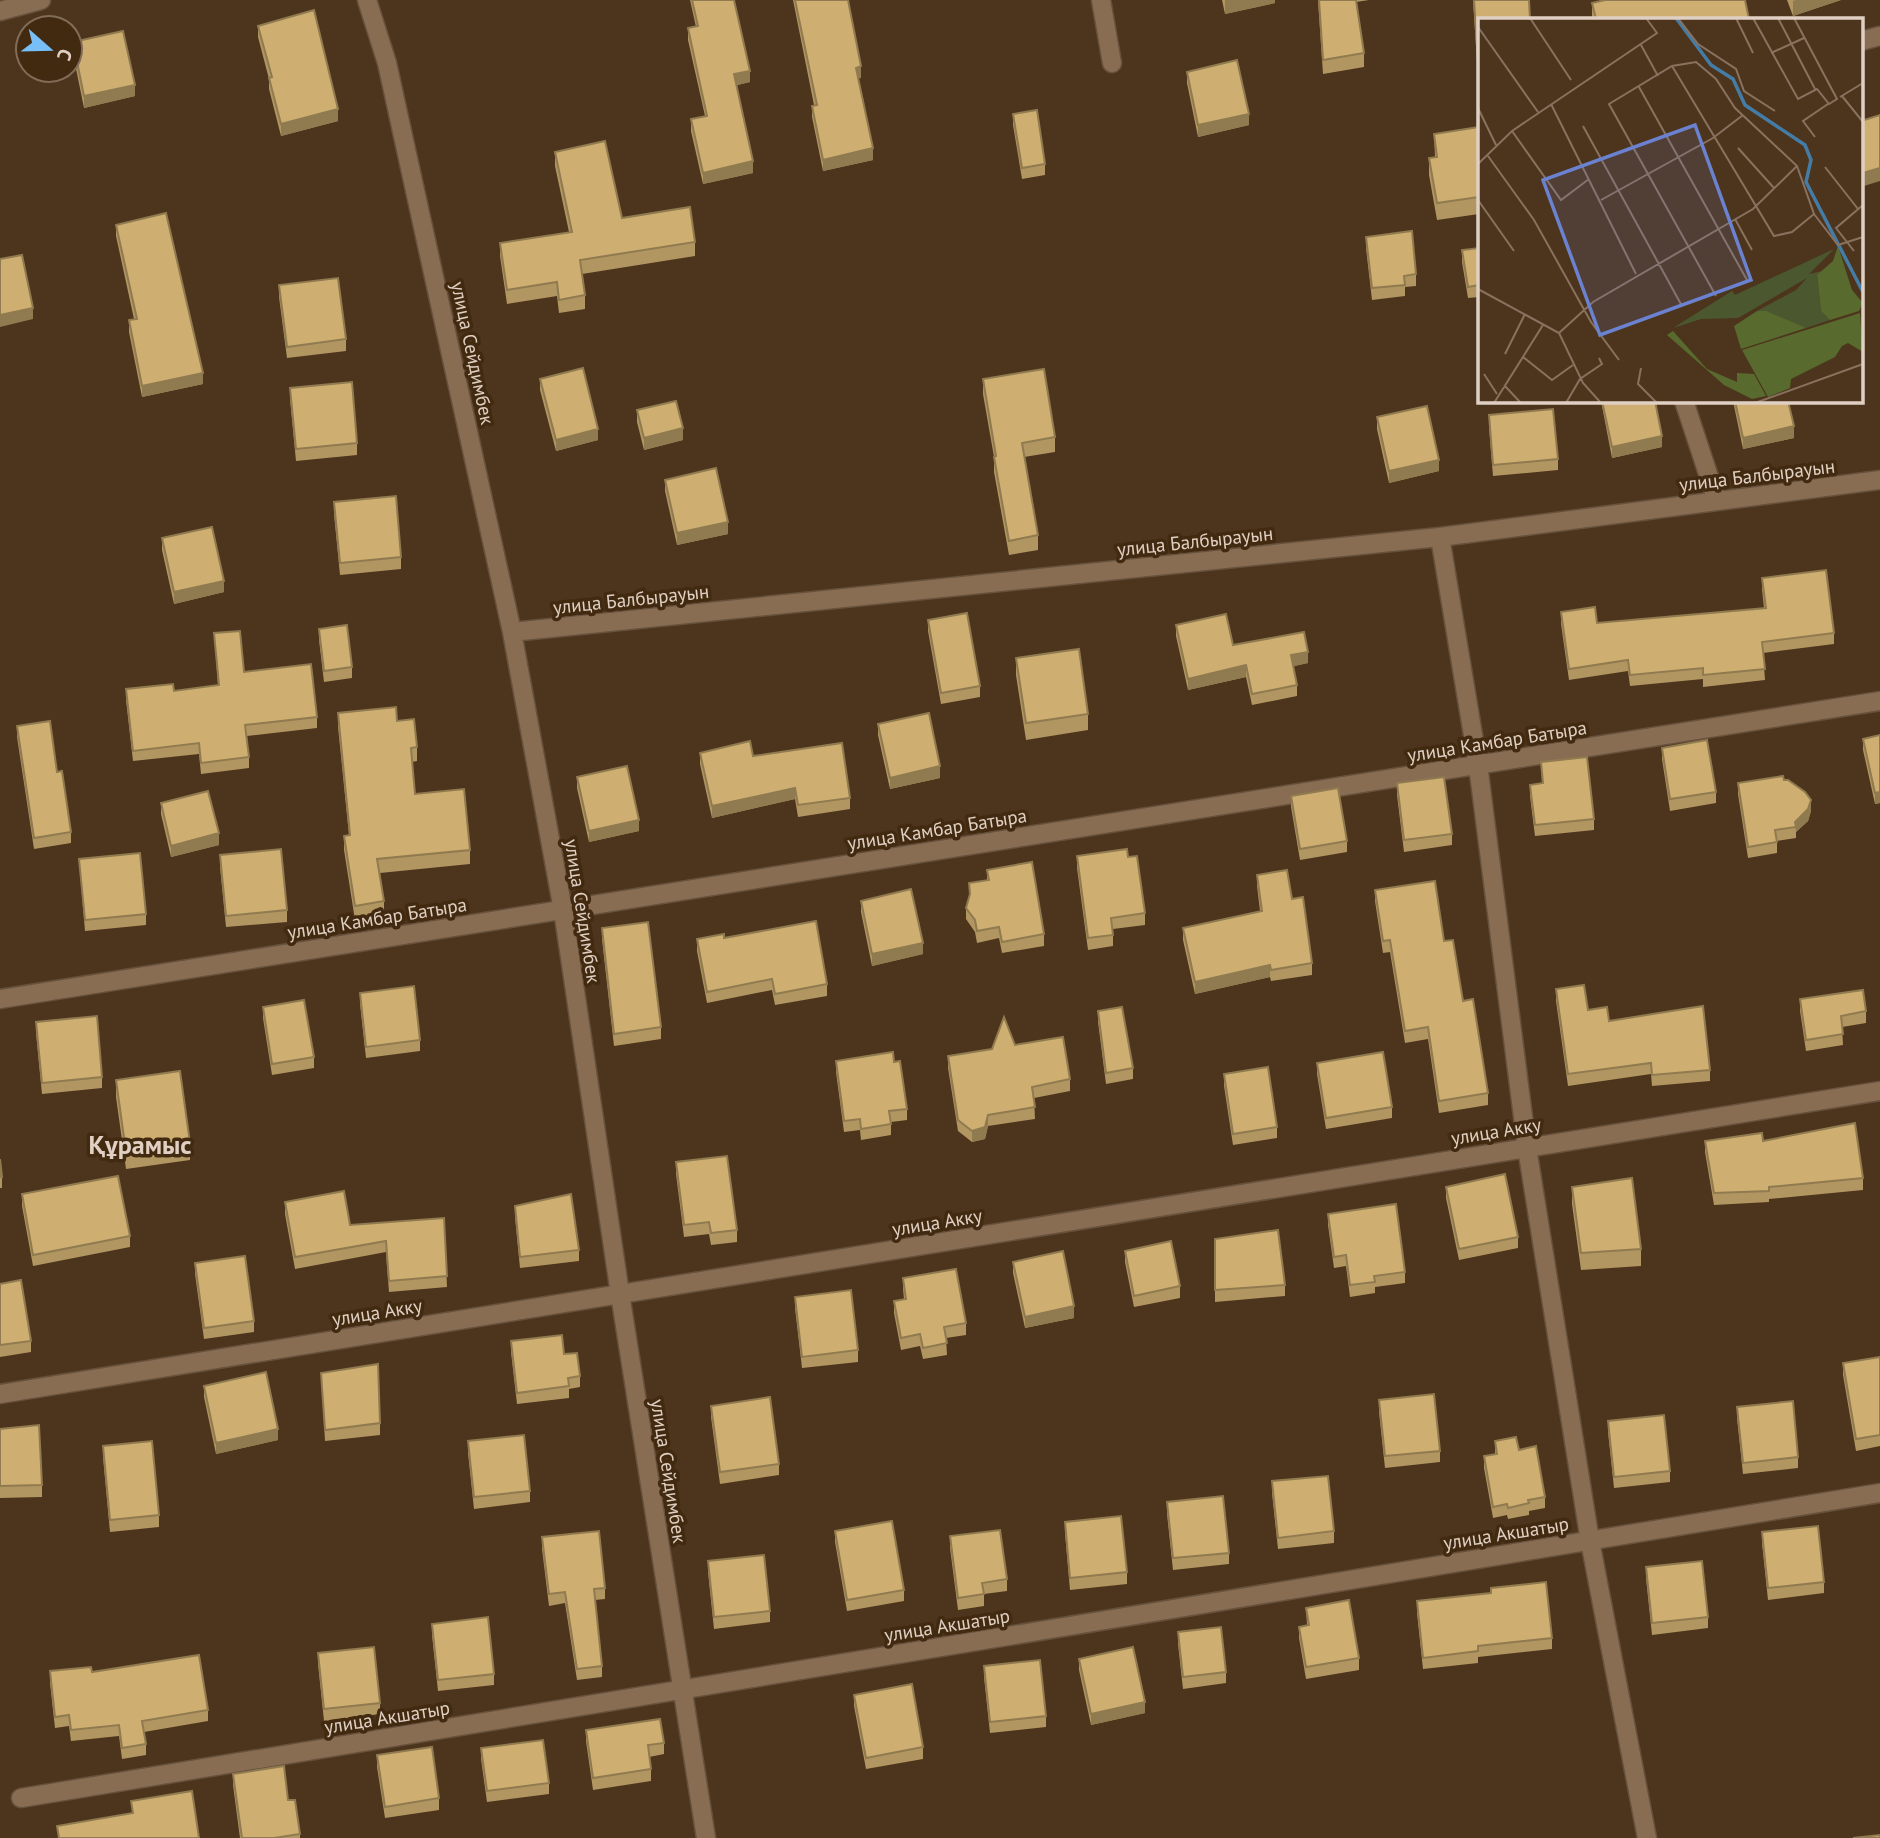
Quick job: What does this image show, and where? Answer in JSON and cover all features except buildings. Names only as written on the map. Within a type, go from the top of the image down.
[{"type":"street","points":[[0,11],[41,0]]},
{"type":"street","name":"улица Сейдимбек","points":[[367,0],[387,63],[512,632],[563,910],[620,1294],[706,1838]]},
{"type":"street","points":[[1101,0],[1112,63]]},
{"type":"street","points":[[1862,41],[1880,36]]},
{"type":"street","points":[[1684,402],[1717,501]]},
{"type":"street","name":"улица Балбырауын","points":[[512,632],[1440,537],[1880,480]]},
{"type":"street","points":[[1440,537],[1478,765],[1527,1148],[1590,1541],[1647,1838]]},
{"type":"street","name":"улица Камбар Батыра","points":[[0,999],[1880,701]]},
{"type":"street","name":"улица Акку","points":[[0,1395],[1880,1091]]},
{"type":"street","name":"улица Акшатыр","points":[[21,1798],[1880,1493]]},
{"type":"district","name":"Құрамыс","points":[[140,1144]]}]
